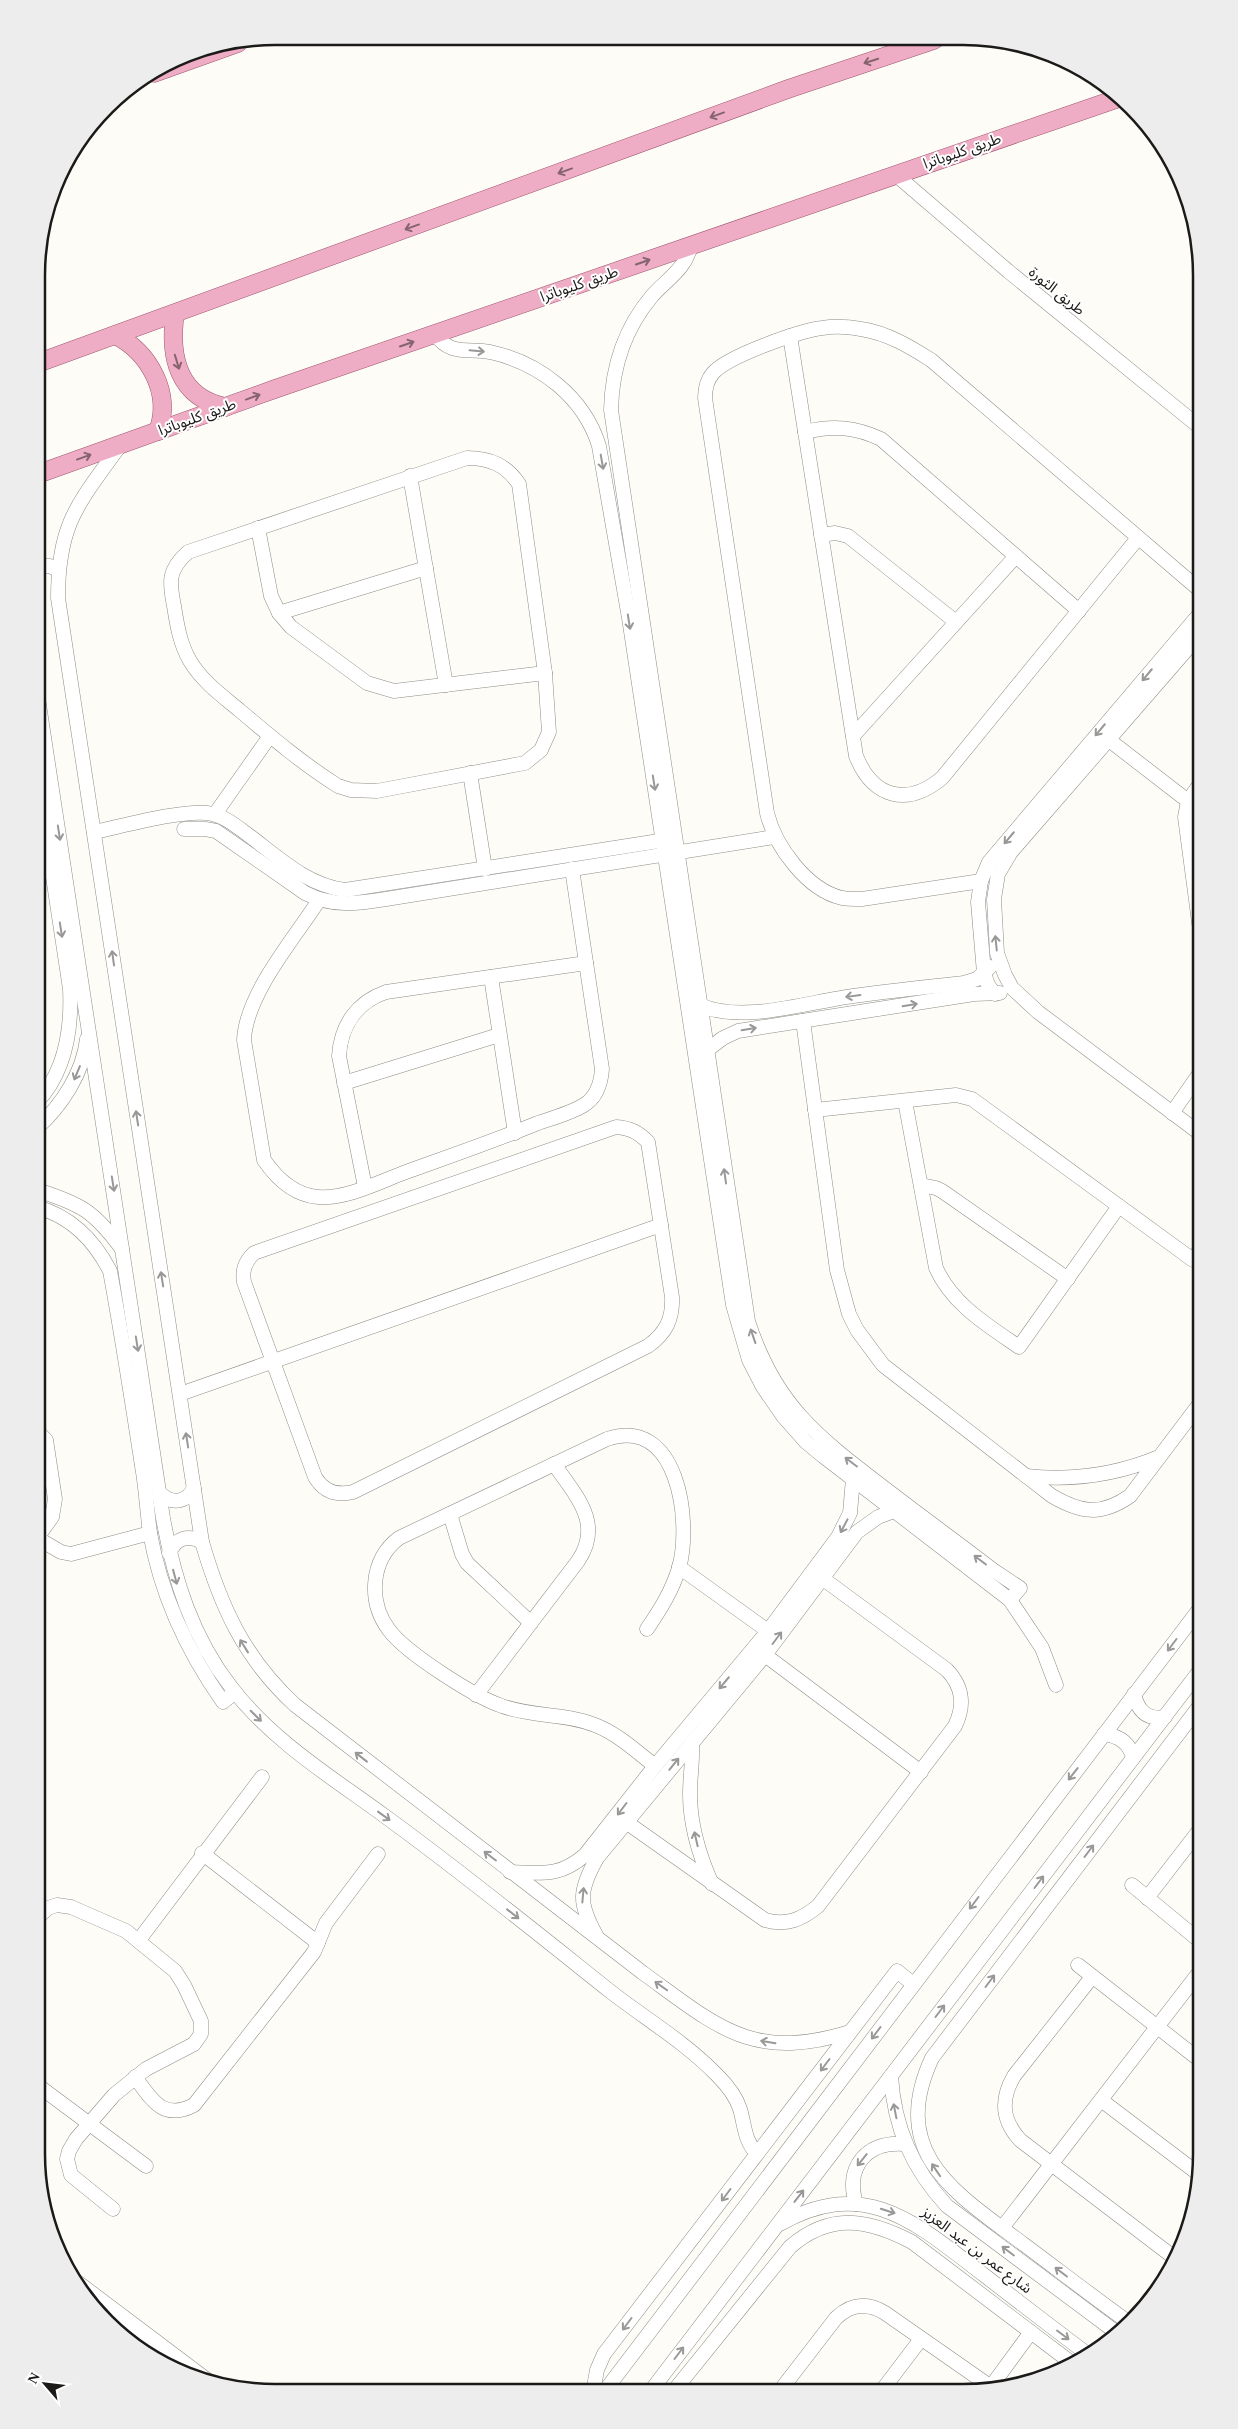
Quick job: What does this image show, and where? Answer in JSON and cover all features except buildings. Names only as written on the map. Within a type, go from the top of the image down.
[{"type":"main road","points":[[45,360],[175,314],[788,89],[919,45]]},
{"type":"main road","name":"طريق كليوباترا","points":[[45,471],[894,174],[1113,100]]},
{"type":"main road","points":[[175,314],[172,331],[174,350],[183,380],[205,402],[226,407]]},
{"type":"main road","points":[[115,335],[136,348],[151,368],[162,400],[163,412],[158,431]]},
{"type":"street","name":"طريق الثورة","points":[[894,174],[1015,277],[1193,422]]},
{"type":"street","points":[[691,245],[686,261],[644,306],[625,339],[613,378],[612,426],[733,1305],[743,1345],[763,1387],[783,1416],[806,1442],[1010,1600],[1037,1639],[1056,1685]]},
{"type":"street","points":[[981,882],[862,900],[842,898],[827,892],[812,882],[792,862],[774,837],[767,813],[705,390],[707,382],[717,368],[790,336],[823,328],[861,329],[898,340],[931,360],[1193,584]]},
{"type":"street","points":[[435,334],[449,348],[501,355],[539,371],[572,399],[595,433],[700,1005],[744,1302],[754,1340],[770,1376],[803,1421],[830,1446],[993,1570],[1020,1588],[1010,1600]]},
{"type":"street","points":[[790,336],[856,756],[862,773],[875,786],[892,794],[910,795],[928,790],[942,778],[1138,538]]},
{"type":"street","points":[[595,433],[597,427],[603,423],[612,426]]},
{"type":"street","points":[[805,432],[823,428],[843,427],[863,431],[881,439],[1079,611]]},
{"type":"street","points":[[121,444],[86,490],[73,513],[66,531],[58,570],[58,598],[202,1542],[211,1572],[231,1622],[256,1664],[270,1681],[309,1716],[599,1940],[701,2015],[724,2029],[750,2039],[777,2044],[805,2044],[850,2032]]},
{"type":"street","points":[[467,458],[480,458],[504,467],[519,484],[545,673],[549,732],[541,750],[525,763],[377,791],[351,790],[327,778],[270,736],[206,682],[190,662],[180,638],[170,585],[175,566],[188,552],[410,476],[467,458]]},
{"type":"street","points":[[410,476],[446,685]]},
{"type":"street","points":[[258,528],[272,596],[279,613],[291,627],[367,683],[394,692],[545,673]]},
{"type":"street","points":[[822,536],[835,533],[848,536],[956,622]]},
{"type":"street","points":[[853,736],[1016,556]]},
{"type":"street","points":[[45,566],[58,570]]},
{"type":"street","points":[[279,613],[426,568]]},
{"type":"street","points":[[1193,624],[1172,656],[1045,805],[998,874],[994,899],[996,942],[1000,964],[1012,988],[1034,1009],[1193,1128]]},
{"type":"street","points":[[1172,656],[1193,639]]},
{"type":"street","points":[[995,994],[988,985],[984,973],[978,902],[981,882],[989,862],[1108,740],[1137,697]]},
{"type":"street","points":[[215,814],[270,736]]},
{"type":"street","points":[[1108,740],[1188,801]]},
{"type":"street","points":[[45,762],[64,906],[72,1018],[67,1045],[58,1072],[45,1091]]},
{"type":"street","points":[[470,773],[485,869]]},
{"type":"street","points":[[1193,794],[1188,801],[1185,817],[1185,834],[1193,886]]},
{"type":"street","points":[[94,832],[188,814],[215,814],[230,821],[307,878],[345,897],[485,869],[670,846],[774,837]]},
{"type":"street","points":[[45,828],[64,906],[88,1026],[123,1251],[150,1533],[162,1583],[190,1651],[223,1702],[235,1692]]},
{"type":"street","points":[[184,829],[205,828],[216,832],[293,886],[319,900],[572,869],[670,846]]},
{"type":"street","points":[[319,900],[267,980],[249,1012],[245,1026],[245,1049],[264,1160],[274,1174],[286,1185],[301,1193],[318,1197],[335,1196],[364,1187],[514,1133],[584,1105],[594,1095],[601,1083],[602,1069],[572,869]]},
{"type":"street","points":[[364,1187],[340,1056],[342,1036],[350,1018],[362,1004],[386,992],[586,963]]},
{"type":"street","points":[[700,1005],[717,1012],[740,1014],[853,996],[964,983],[977,979],[992,966],[1000,964]]},
{"type":"street","points":[[491,977],[514,1133]]},
{"type":"street","points":[[706,1051],[722,1038],[738,1031],[974,994],[995,994],[1012,988]]},
{"type":"street","points":[[803,1021],[836,1270],[842,1293],[857,1330],[874,1355],[893,1374],[1026,1476],[1068,1505],[1084,1510],[1100,1510],[1116,1505],[1130,1496],[1193,1413]]},
{"type":"street","points":[[45,1119],[58,1105],[74,1080],[85,1054],[88,1026]]},
{"type":"street","points":[[344,1083],[500,1035]]},
{"type":"street","points":[[1172,1113],[1193,1083]]},
{"type":"street","points":[[815,1110],[956,1096],[972,1099],[1193,1260]]},
{"type":"street","points":[[905,1101],[936,1268],[942,1282],[951,1294],[975,1316],[1019,1348],[1119,1206]]},
{"type":"street","points":[[616,1127],[634,1130],[648,1142],[673,1312],[668,1326],[660,1337],[640,1350],[353,1492],[344,1494],[326,1490],[314,1477],[273,1362],[244,1282],[244,1266],[254,1253],[616,1127]]},
{"type":"street","points":[[921,1185],[942,1191],[1068,1279]]},
{"type":"street","points":[[45,1192],[71,1200],[102,1222],[123,1251]]},
{"type":"street","points":[[45,1210],[70,1221],[86,1235],[100,1252],[110,1271],[161,1494],[169,1553],[177,1583],[190,1619],[208,1654],[235,1692],[259,1719],[289,1745],[447,1862],[706,2065],[735,2097],[746,2138],[757,2154]]},
{"type":"street","points":[[180,1394],[661,1225]]},
{"type":"street","points":[[647,1629],[669,1593],[679,1567],[684,1534],[682,1504],[671,1470],[656,1447],[635,1436],[614,1437],[399,1538],[387,1548],[377,1569],[376,1599],[380,1616],[395,1638],[476,1695],[516,1711],[566,1717],[595,1725],[619,1738],[655,1766]]},
{"type":"street","points":[[45,1439],[55,1499],[52,1517],[45,1527]]},
{"type":"street","points":[[1026,1476],[1059,1478],[1092,1476],[1126,1469],[1160,1457]]},
{"type":"street","points":[[476,1695],[582,1555],[588,1540],[589,1524],[583,1507],[554,1464]]},
{"type":"street","points":[[510,1872],[560,1872],[575,1864],[604,1833],[655,1766],[768,1631],[845,1526],[853,1502],[853,1479]]},
{"type":"street","points":[[161,1494],[172,1501],[179,1501],[191,1494],[194,1488]]},
{"type":"street","points":[[599,1940],[588,1921],[582,1904],[582,1890],[597,1858],[764,1655],[863,1526],[878,1517],[894,1511]]},
{"type":"street","points":[[450,1514],[460,1548],[467,1563],[531,1623]]},
{"type":"street","points":[[45,1543],[61,1552],[71,1554],[150,1533]]},
{"type":"street","points":[[169,1553],[172,1546],[183,1538],[196,1538],[202,1542]]},
{"type":"street","points":[[679,1567],[768,1631]]},
{"type":"street","points":[[626,1822],[712,1885],[764,1920],[785,1923],[807,1915],[818,1906],[955,1726],[962,1704],[958,1686],[947,1670],[822,1578]]},
{"type":"street","points":[[610,2384],[1193,1617]]},
{"type":"street","points":[[764,1655],[921,1772]]},
{"type":"street","points":[[656,2384],[1193,1680]]},
{"type":"street","points":[[1134,1694],[1136,1704],[1142,1712],[1151,1717],[1165,1717]]},
{"type":"street","points":[[1124,2319],[955,2191],[936,2171],[921,2138],[918,2120],[918,2098],[923,2078],[932,2058],[1193,1714]]},
{"type":"street","points":[[1104,1734],[1120,1739],[1126,1744],[1133,1758]]},
{"type":"street","points":[[692,1743],[694,1761],[690,1792],[692,1824],[700,1855],[712,1885]]},
{"type":"street","points":[[139,1940],[202,1853],[262,1777]]},
{"type":"street","points":[[1147,1898],[1193,1838]]},
{"type":"street","points":[[202,1853],[318,1943]]},
{"type":"street","points":[[135,2077],[153,2101],[162,2108],[172,2111],[184,2110],[194,2105],[314,1952],[326,1922],[378,1854]]},
{"type":"street","points":[[1132,1885],[1193,1935]]},
{"type":"street","points":[[45,1911],[57,1905],[71,1907],[116,1925],[139,1940],[175,1971],[195,2007],[202,2028],[201,2034],[194,2044],[135,2077],[114,2095],[89,2123],[69,2151],[68,2167],[75,2179],[113,2209]]},
{"type":"street","points":[[997,1937],[1013,1950]]},
{"type":"street","points":[[1078,1965],[1193,2055]]},
{"type":"street","points":[[594,2384],[597,2370],[604,2354],[897,1971],[912,1984]]},
{"type":"street","points":[[1092,1977],[1014,2076],[1007,2088],[1004,2102],[1005,2116],[1011,2129],[1020,2140],[1170,2254]]},
{"type":"street","points":[[1002,2228],[1193,1980]]},
{"type":"street","name":"شارع عمر بن عبد العزيز","points":[[891,2076],[896,2118],[905,2144],[921,2175],[947,2206],[1112,2329]]},
{"type":"street","points":[[45,2091],[146,2166]]},
{"type":"street","points":[[1100,2100],[1193,2170]]},
{"type":"street","points":[[856,2204],[852,2191],[852,2178],[862,2159],[878,2147],[891,2143],[905,2144]]},
{"type":"street","name":"شارع عمر بن عبد العزيز","points":[[775,2227],[794,2216],[814,2209],[856,2204],[873,2207],[907,2218],[1082,2350]]},
{"type":"street","points":[[679,2384],[784,2254],[799,2240],[814,2230],[828,2224],[846,2222],[882,2227],[912,2242],[1067,2359]]},
{"type":"street","points":[[949,2269],[958,2256]]},
{"type":"street","points":[[1069,2296],[1078,2285]]},
{"type":"street","points":[[91,2292],[193,2369]]},
{"type":"street","points":[[785,2384],[836,2318],[854,2306],[876,2308],[983,2383]]},
{"type":"street","points":[[995,2382],[1031,2332]]},
{"type":"street","points":[[886,2384],[921,2339]]}]
